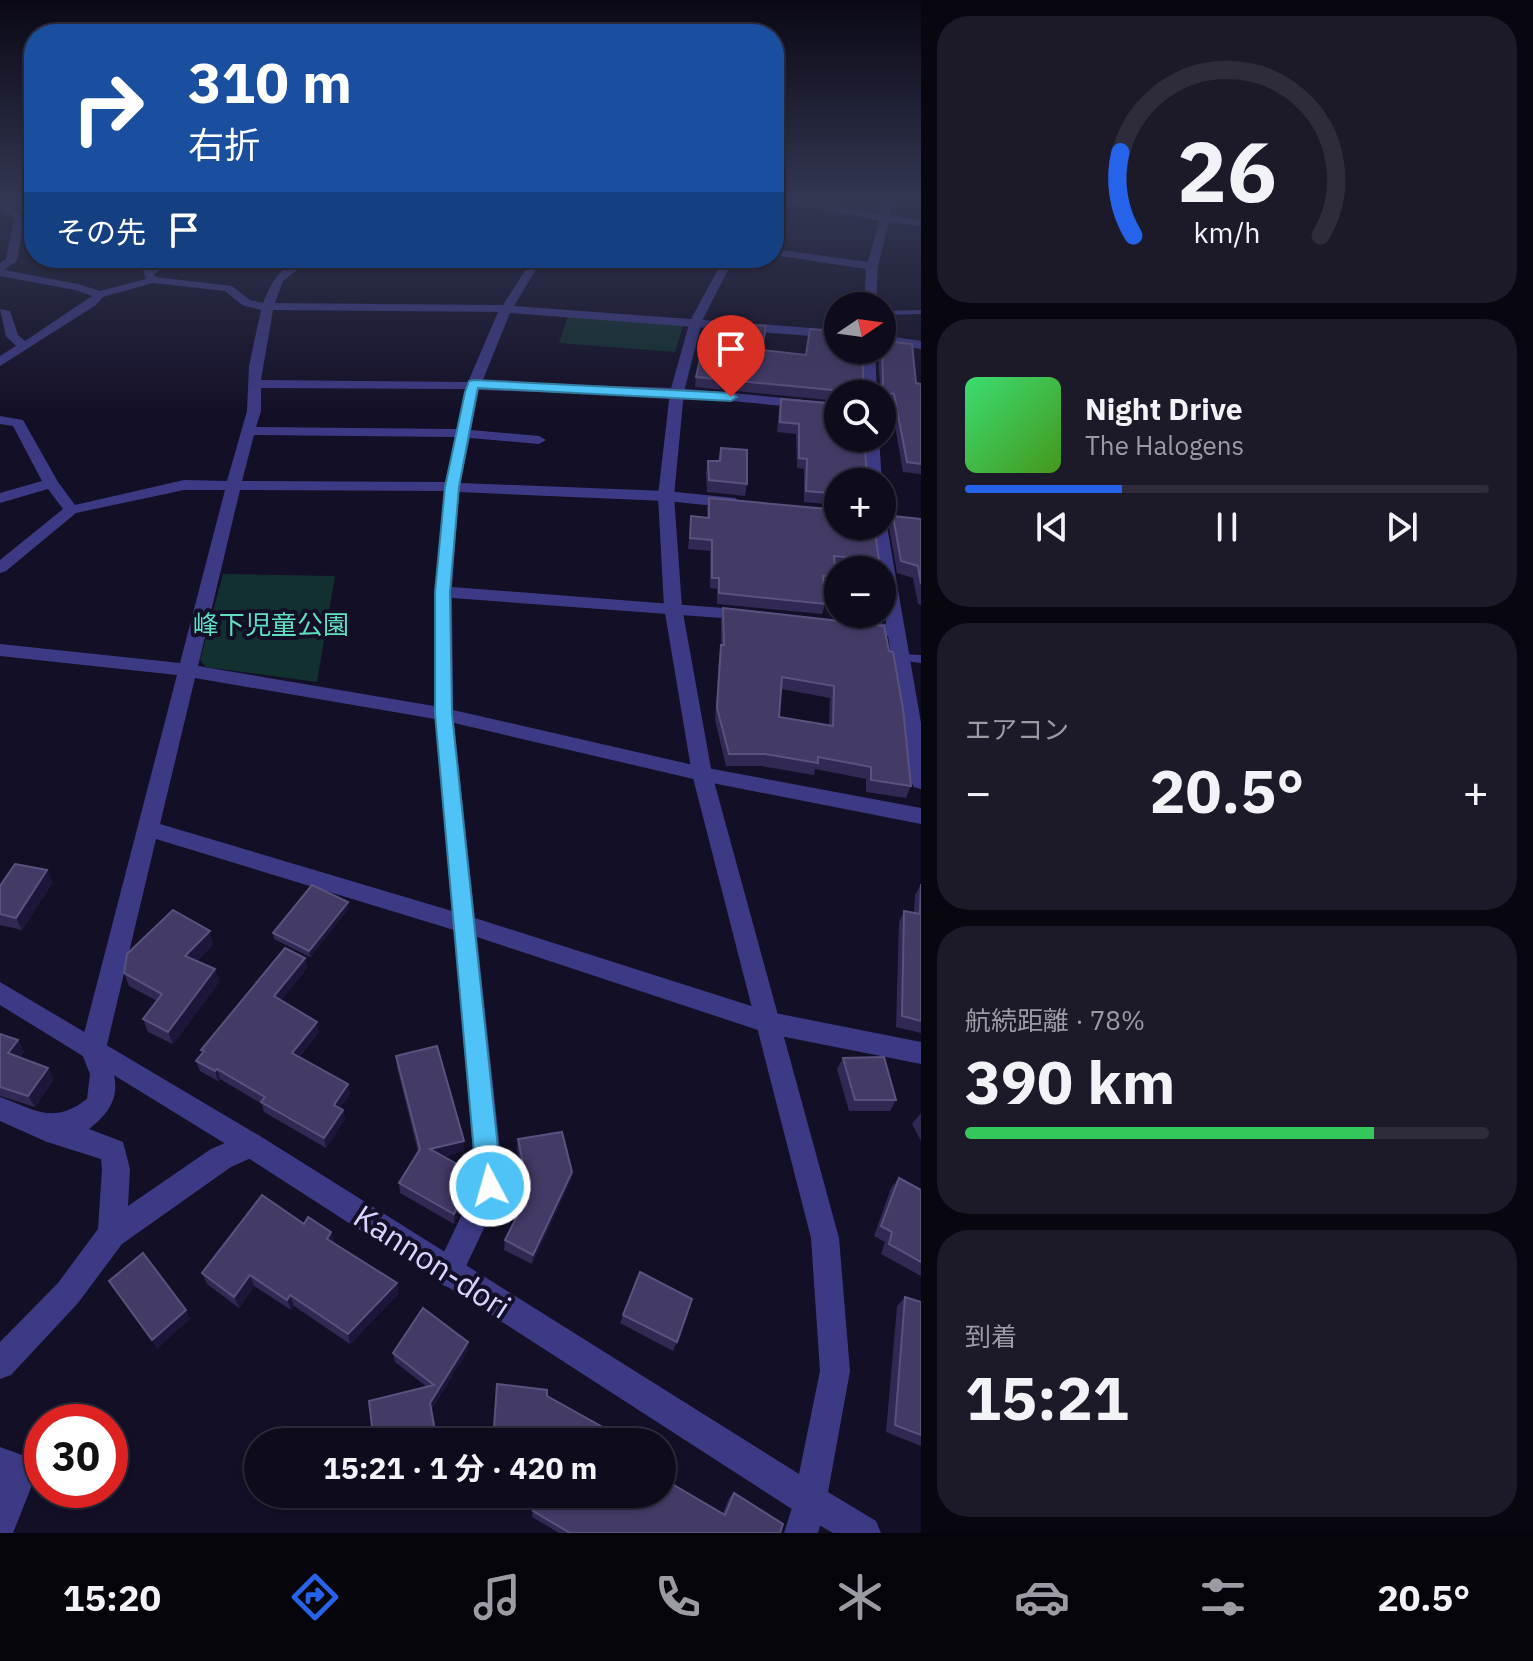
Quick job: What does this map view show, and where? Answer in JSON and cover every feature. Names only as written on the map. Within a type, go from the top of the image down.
[{"type":"street","points":[[8,273],[78,287],[99,295]]},
{"type":"street","points":[[147,273],[153,280]]},
{"type":"street","points":[[47,1129],[76,1123],[99,1105],[103,1074],[93,1049],[254,411],[255,366],[268,307],[278,279],[287,273]]},
{"type":"street","points":[[448,1273],[490,1186],[444,714],[443,592],[452,487],[474,384],[505,309],[529,273]]},
{"type":"street","points":[[721,273],[696,321],[677,392],[666,496],[673,607],[702,774],[825,1238],[835,1371],[801,1533]]},
{"type":"street","points":[[0,362],[92,303],[99,295],[153,280],[228,288],[246,303],[268,307],[505,309],[824,333]]},
{"type":"street","points":[[0,313],[6,314],[12,336],[24,347]]},
{"type":"street","points":[[896,341],[921,345]]},
{"type":"street","points":[[254,384],[474,384],[677,392],[824,406]]},
{"type":"street","points":[[0,420],[18,423],[51,483],[71,510]]},
{"type":"street","points":[[248,431],[462,433],[539,440]]},
{"type":"street","points":[[0,498],[51,483]]},
{"type":"street","points":[[0,568],[71,510],[176,486],[452,487],[666,496],[744,504]]},
{"type":"street","points":[[887,540],[896,631],[921,782]]},
{"type":"street","points":[[443,592],[673,607],[762,617]]},
{"type":"street","points":[[866,628],[896,631]]},
{"type":"street","points":[[0,650],[189,670],[444,714],[702,774],[921,816]]},
{"type":"street","points":[[150,829],[465,924],[770,1023],[921,1053]]},
{"type":"street","name":"Kannon-dori","points":[[0,992],[251,1145],[448,1273],[864,1533]]},
{"type":"street","points":[[0,1109],[47,1129],[114,1151],[116,1169],[112,1234]]},
{"type":"street","points":[[0,1364],[68,1293],[112,1234],[221,1158],[251,1145]]},
{"type":"street","points":[[0,1463],[22,1470],[0,1523]]},
{"type":"lane","points":[[896,313],[921,312]]},
{"type":"lane","points":[[901,658],[921,659]]},
{"type":"green space","points":[[568,316],[683,326],[675,352],[559,343]]},
{"type":"green space","name":"峰下児童公園","points":[[223,574],[335,576],[317,682],[206,667],[200,660]]},
{"type":"building","points":[[723,323],[766,326],[762,350],[806,355],[810,329],[824,330],[824,364],[863,364],[863,380],[824,380],[824,389],[696,377],[703,346],[716,347]]},
{"type":"building","points":[[896,342],[912,344],[916,383],[921,384],[921,464],[907,462],[896,404],[896,380],[883,380],[883,364],[896,364]]},
{"type":"building","points":[[781,399],[824,403],[824,452],[865,452],[866,468],[824,468],[824,493],[806,491],[807,459],[799,458],[799,424],[780,422]]},
{"type":"building","points":[[721,448],[747,450],[747,484],[709,480],[708,461],[720,461]]},
{"type":"building","points":[[709,498],[824,509],[824,540],[876,540],[878,556],[824,556],[824,604],[719,593],[719,578],[712,578],[712,540],[690,538],[691,516],[709,518]]},
{"type":"building","points":[[896,516],[921,519],[921,584],[918,566],[901,561]]},
{"type":"building","points":[[723,608],[824,619],[824,628],[884,628],[889,651],[893,652],[903,709],[911,786],[871,780],[871,767],[818,757],[818,763],[765,754],[729,754],[717,708],[721,645],[724,645]],"holes":[[[782,677],[834,686],[833,726],[779,717]]]},
{"type":"building","points":[[15,864],[47,870],[16,918],[0,914],[0,886]]},
{"type":"building","points":[[921,884],[921,1021],[902,1016],[904,911],[920,914]]},
{"type":"building","points":[[312,885],[348,902],[309,951],[273,933]]},
{"type":"building","points":[[173,910],[210,931],[185,956],[215,969],[168,1032],[143,1019],[162,994],[124,973],[127,954]]},
{"type":"building","points":[[285,948],[305,958],[274,996],[317,1022],[292,1053],[348,1084],[334,1105],[343,1110],[324,1138],[261,1102],[265,1097],[217,1069],[215,1071],[196,1061],[204,1051],[201,1050]]},
{"type":"building","points":[[0,1034],[18,1040],[8,1053],[48,1068],[28,1096],[0,1087]]},
{"type":"building","points":[[437,1046],[464,1141],[430,1149],[471,1172],[472,1176],[454,1214],[399,1183],[420,1149],[396,1056]]},
{"type":"building","points":[[884,1057],[896,1100],[855,1100],[843,1058]]},
{"type":"building","points":[[562,1132],[572,1172],[533,1255],[505,1240],[529,1192],[518,1139]]},
{"type":"building","points":[[899,1178],[921,1190],[921,1262],[889,1244],[892,1232],[881,1226]]},
{"type":"building","points":[[262,1195],[304,1224],[308,1217],[331,1232],[327,1239],[397,1283],[348,1334],[290,1295],[287,1300],[250,1275],[234,1297],[202,1273]]},
{"type":"building","points":[[143,1253],[186,1310],[152,1340],[109,1281]]},
{"type":"building","points":[[640,1272],[692,1299],[677,1342],[623,1315]]},
{"type":"building","points":[[905,1297],[921,1302],[921,1435],[895,1425]]},
{"type":"building","points":[[423,1308],[468,1342],[430,1403],[434,1428],[372,1428],[369,1401],[434,1385],[393,1353]]},
{"type":"building","points":[[497,1384],[547,1390],[547,1396],[604,1428],[494,1428]]},
{"type":"building","points":[[676,1486],[725,1515],[734,1493],[783,1524],[780,1533],[570,1533],[533,1511],[534,1508],[676,1508]]},
{"type":"route","points":[[490,1186],[444,714],[443,592],[452,487],[471,392],[474,384],[731,397]]}]
